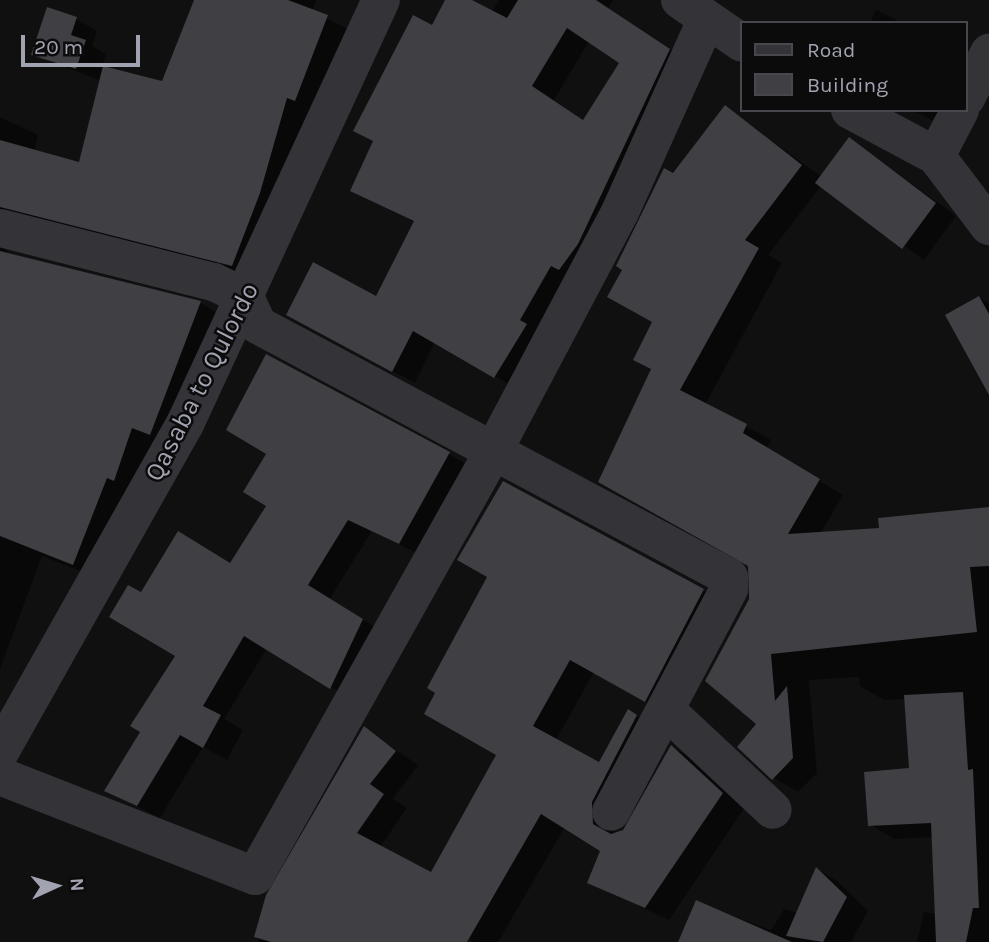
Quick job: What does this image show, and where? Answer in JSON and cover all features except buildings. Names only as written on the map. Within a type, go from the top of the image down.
[{"type":"street","name":"Qasaba to Qulordo","points":[[0,752],[185,424],[381,0]]},
{"type":"street","points":[[0,776],[255,876],[495,448],[620,212],[693,10],[740,42]]},
{"type":"street","points":[[968,94],[989,54]]},
{"type":"street","points":[[854,112],[936,156],[989,226]]},
{"type":"street","points":[[936,156],[959,112]]},
{"type":"street","points":[[0,228],[214,282],[245,297],[258,325],[495,448],[729,577],[729,589],[611,812]]},
{"type":"street","points":[[666,710],[773,810]]}]
